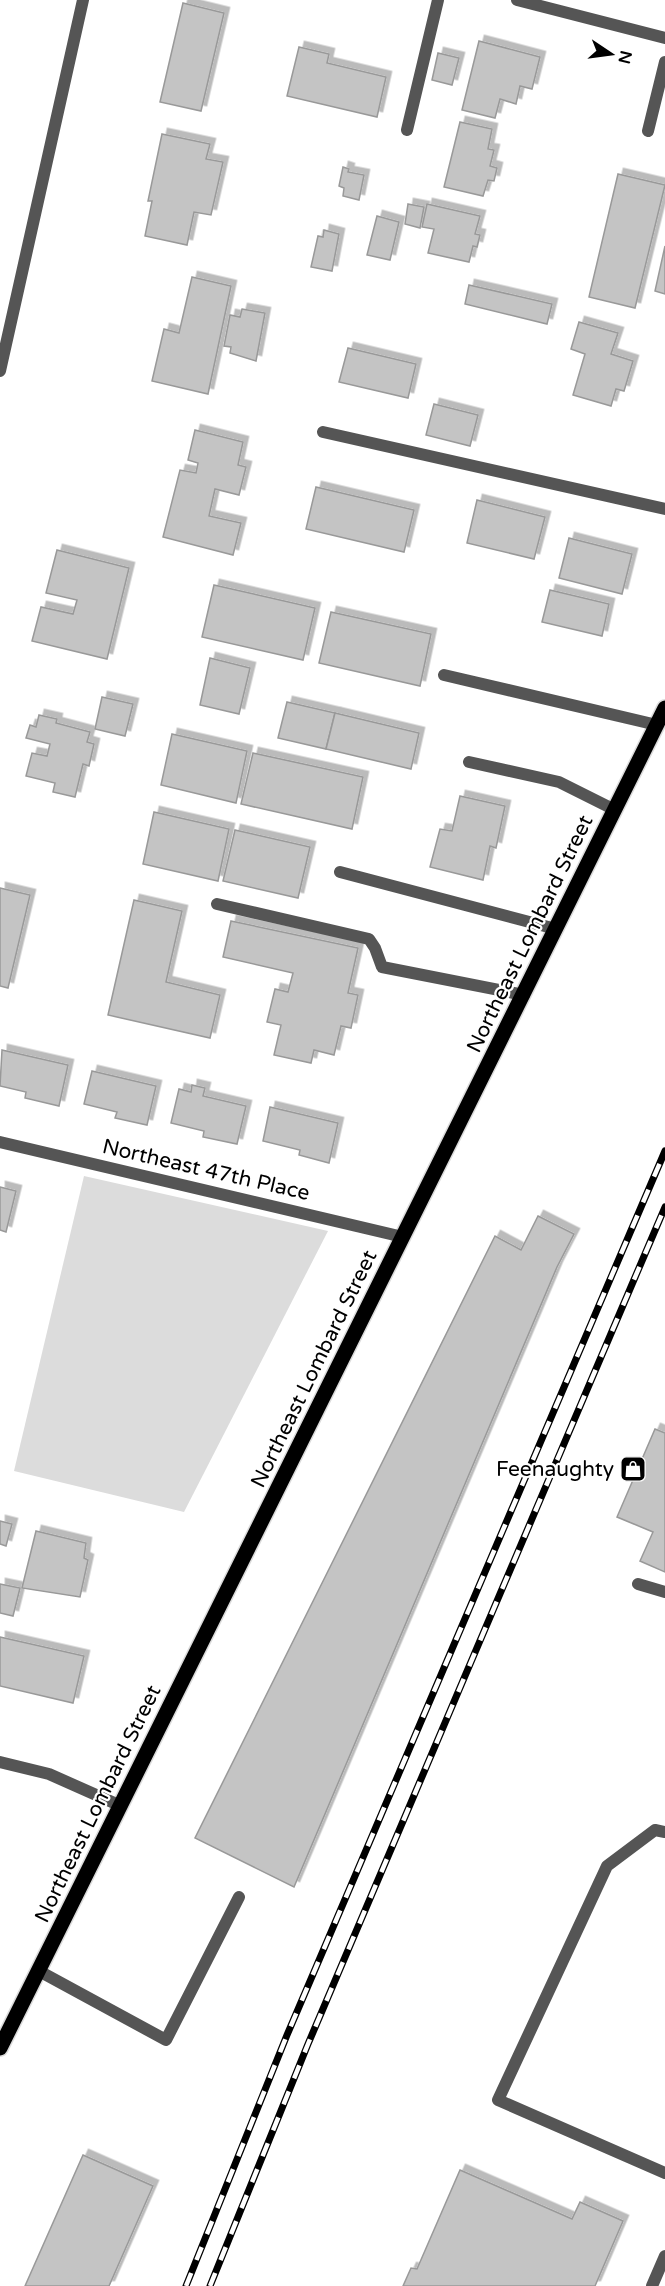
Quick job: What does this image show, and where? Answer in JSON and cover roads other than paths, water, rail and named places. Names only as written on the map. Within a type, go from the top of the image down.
[{"type":"main road","name":"Northeast Lombard Street","points":[[0,2048],[665,708]]},
{"type":"street","points":[[0,371],[2,350],[83,0]]},
{"type":"street","points":[[407,130],[438,0]]},
{"type":"street","points":[[517,0],[665,38]]},
{"type":"street","points":[[648,130],[665,62]]},
{"type":"street","points":[[323,432],[665,509]]},
{"type":"street","points":[[444,675],[657,725]]},
{"type":"street","points":[[469,762],[560,783],[615,810]]},
{"type":"street","points":[[340,872],[556,929]]},
{"type":"street","points":[[217,904],[369,939],[375,948],[381,967],[524,994]]},
{"type":"street","name":"Northeast 47th Place","points":[[0,1142],[403,1237]]},
{"type":"street","points":[[638,1584],[665,1592]]},
{"type":"street","points":[[0,1762],[49,1774],[121,1806]]},
{"type":"street","points":[[665,1832],[655,1830],[607,1866],[498,2100],[665,2173]]},
{"type":"street","points":[[39,1971],[166,2040],[239,1897]]},
{"type":"street","points":[[652,2286],[665,2256]]},
{"type":"railway","points":[[186,2286],[287,2035],[665,1151]]},
{"type":"railway","points":[[210,2286],[308,2044],[665,1207]]},
{"type":"place","name":"Feenaughty","points":[[633,1469]]}]
